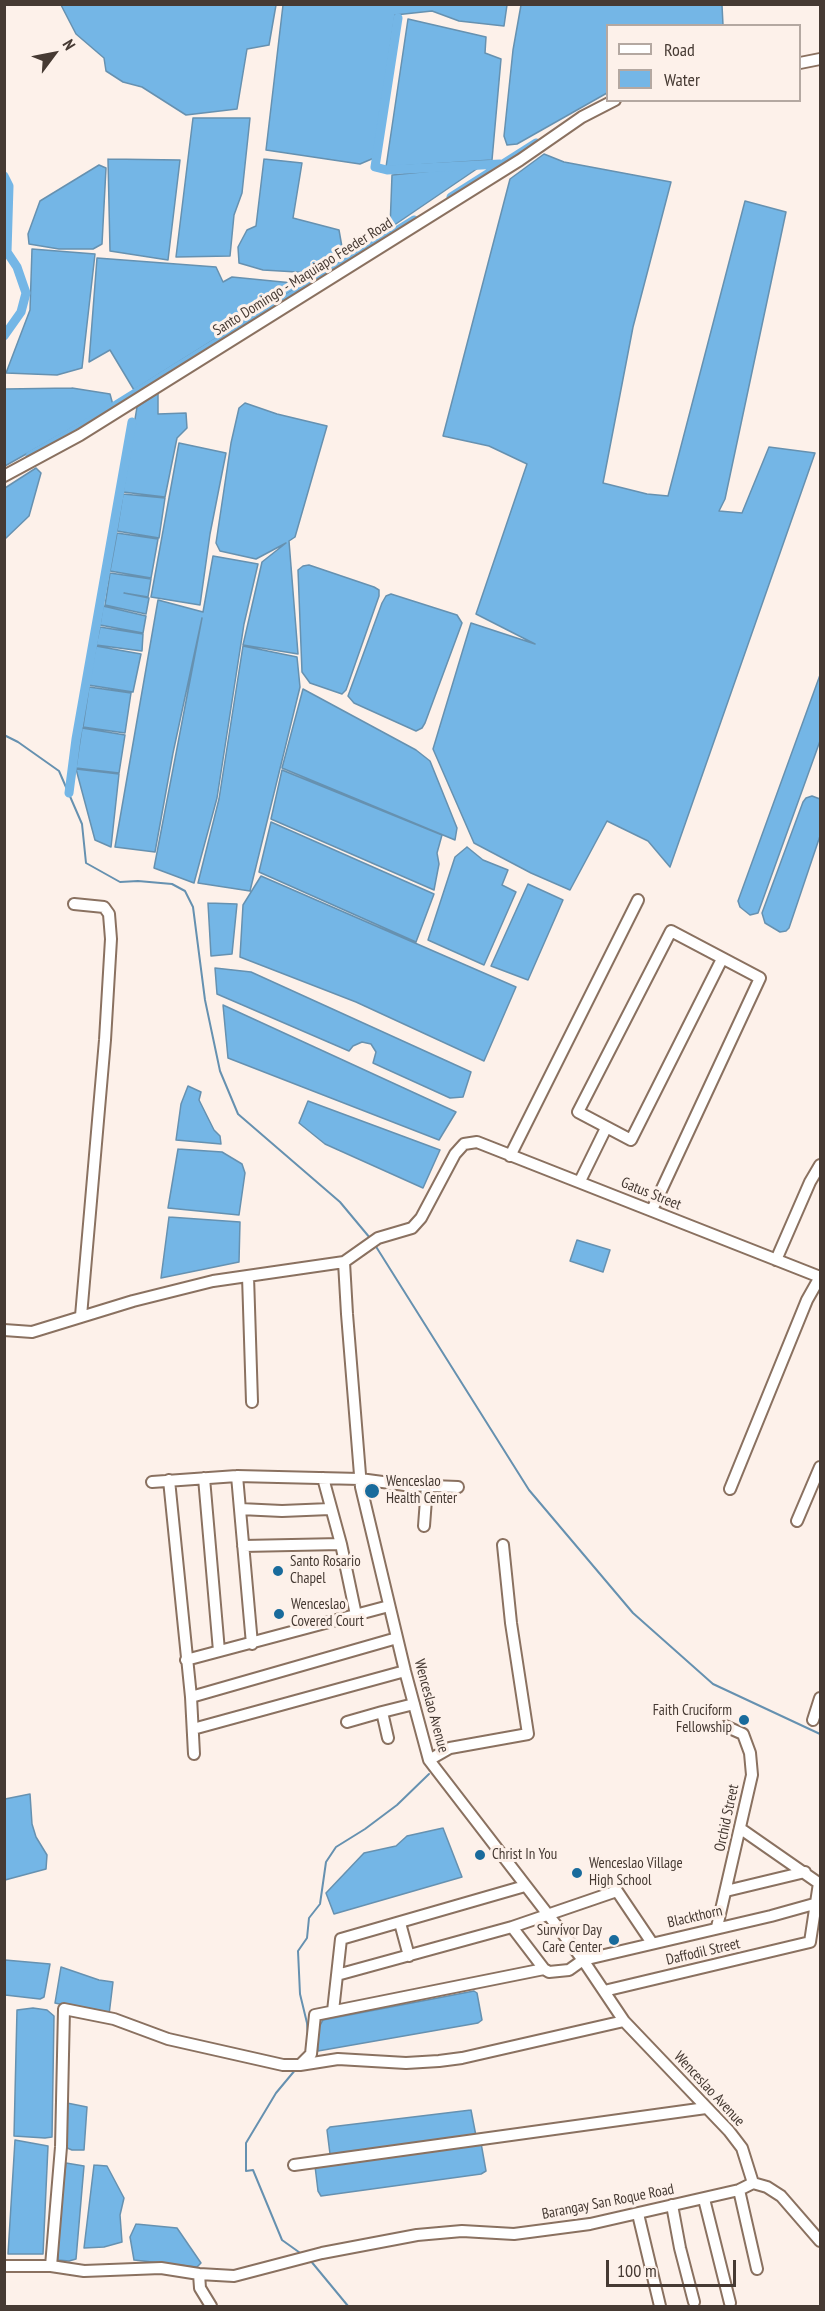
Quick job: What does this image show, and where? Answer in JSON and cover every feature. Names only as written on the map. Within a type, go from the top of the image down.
[{"type":"street","points":[[801,63],[820,60]]},
{"type":"street","name":"Santo Domingo - Maquiapo Feeder Road","points":[[4,476],[80,435],[520,159],[582,117],[611,102]]},
{"type":"street","points":[[510,1156],[639,900]]},
{"type":"street","points":[[74,904],[104,907],[109,914],[111,939],[104,1052],[81,1316]]},
{"type":"street","points":[[652,1210],[760,978],[670,931],[578,1112],[631,1140],[722,959]]},
{"type":"street","points":[[580,1182],[606,1128]]},
{"type":"street","name":"Gatus Street","points":[[344,1262],[378,1238],[412,1228],[421,1218],[455,1154],[464,1144],[477,1142],[820,1277]]},
{"type":"street","points":[[776,1260],[810,1182],[820,1165]]},
{"type":"street","points":[[4,1330],[32,1332],[81,1316],[213,1281],[344,1262]]},
{"type":"street","name":"Wenceslao Avenue","points":[[344,1262],[360,1479],[389,1606],[429,1760],[583,1960],[624,2021],[742,2148],[753,2183]]},
{"type":"street","points":[[248,1276],[252,1402]]},
{"type":"street","points":[[730,1489],[807,1300],[820,1277]]},
{"type":"street","points":[[797,1521],[820,1467]]},
{"type":"street","points":[[237,1476],[252,1644]]},
{"type":"street","points":[[152,1482],[237,1476],[360,1479],[458,1487]]},
{"type":"street","points":[[204,1478],[219,1651]]},
{"type":"street","points":[[323,1478],[341,1544],[356,1615]]},
{"type":"street","points":[[169,1480],[191,1697],[194,1754]]},
{"type":"street","points":[[424,1526],[427,1486]]},
{"type":"street","points":[[240,1509],[330,1509]]},
{"type":"street","points":[[243,1546],[341,1544]]},
{"type":"street","points":[[429,1760],[450,1748],[528,1734],[511,1623],[503,1545]]},
{"type":"street","points":[[186,1660],[389,1606]]},
{"type":"street","points":[[191,1697],[397,1638]]},
{"type":"street","points":[[193,1729],[405,1671]]},
{"type":"street","points":[[813,1720],[820,1698]]},
{"type":"street","points":[[347,1722],[414,1704]]},
{"type":"street","points":[[382,1712],[388,1738]]},
{"type":"street","name":"Orchid Street","points":[[717,1927],[752,1775],[750,1753],[742,1734],[725,1726]]},
{"type":"street","points":[[741,1829],[820,1883],[814,1904]]},
{"type":"street","points":[[726,1891],[805,1872]]},
{"type":"street","points":[[301,2064],[311,2054],[315,2015],[333,2011],[341,1939],[525,1886]]},
{"type":"street","points":[[337,1974],[512,1927],[617,1891],[652,1943]]},
{"type":"street","name":"Blackthorn","points":[[333,2011],[544,1970],[549,1972],[568,1970],[583,1960],[814,1904]]},
{"type":"street","name":"Daffodil Street","points":[[604,1991],[810,1942],[814,1904]]},
{"type":"street","points":[[400,1923],[409,1956]]},
{"type":"street","points":[[512,1927],[544,1970]]},
{"type":"street","points":[[51,2266],[61,2147],[64,2009],[114,2019],[168,2039],[283,2065],[338,2059],[406,2063],[439,2061],[462,2058],[624,2021]]},
{"type":"street","points":[[294,2165],[706,2108]]},
{"type":"street","points":[[753,2183],[767,2187],[781,2196],[820,2241]]},
{"type":"street","name":"Barangay San Roque Road","points":[[4,2266],[51,2266],[84,2271],[161,2268],[199,2274],[234,2276],[322,2253],[417,2235],[462,2231],[505,2235],[590,2224],[704,2199],[739,2190],[753,2183]]},
{"type":"street","points":[[739,2190],[757,2269]]},
{"type":"street","points":[[704,2199],[730,2303]]},
{"type":"street","points":[[672,2205],[694,2302]]},
{"type":"street","points":[[638,2214],[660,2307]]},
{"type":"street","points":[[199,2274],[200,2288],[211,2307]]},
{"type":"water","points":[[283,4],[507,5],[504,26],[459,21],[432,11],[395,15],[374,158],[360,164],[266,150]]},
{"type":"water","points":[[61,5],[276,5],[269,45],[247,49],[237,109],[186,115],[142,87],[123,82],[106,71],[104,58],[76,34]]},
{"type":"water","points":[[521,5],[722,5],[723,24],[606,24],[606,94],[517,144],[507,145],[504,136],[513,50]]},
{"type":"water","points":[[408,19],[486,37],[485,53],[501,59],[492,160],[386,167]]},
{"type":"water","points":[[193,118],[250,118],[242,193],[234,215],[230,256],[176,257]]},
{"type":"water","points":[[544,154],[564,162],[671,182],[633,327],[603,483],[647,494],[668,496],[745,201],[786,212],[725,499],[719,511],[742,513],[769,447],[815,453],[670,867],[648,841],[607,821],[570,890],[531,873],[474,843],[433,749],[471,623],[535,644],[476,614],[527,464],[489,446],[443,436],[510,179]]},
{"type":"water","points":[[108,159],[180,160],[168,260],[110,251]]},
{"type":"water","points":[[264,159],[302,163],[293,218],[339,230],[342,247],[340,259],[314,273],[263,270],[239,263],[238,247],[247,230],[256,226]]},
{"type":"water","points":[[99,165],[106,168],[102,244],[93,249],[59,249],[29,244],[28,234],[40,201]]},
{"type":"water","points":[[481,166],[390,228],[392,175]]},
{"type":"water","points":[[32,249],[95,254],[82,368],[57,375],[6,373],[30,310]]},
{"type":"water","points":[[97,258],[216,267],[223,282],[232,277],[303,284],[134,390],[110,350],[89,362]]},
{"type":"water","points":[[72,388],[110,394],[113,405],[5,466],[5,389]]},
{"type":"water","points":[[158,393],[158,414],[186,413],[187,428],[177,438],[165,497],[123,492],[137,407]]},
{"type":"water","points":[[245,403],[277,414],[327,426],[295,537],[289,541],[298,654],[243,645],[262,562],[286,543],[256,559],[220,551],[216,543],[231,443],[239,408]]},
{"type":"water","points":[[179,443],[226,453],[210,534],[200,605],[151,597]]},
{"type":"water","points":[[36,468],[41,473],[29,516],[5,539],[5,488]]},
{"type":"water","points":[[123,494],[165,498],[159,538],[117,531]]},
{"type":"water","points":[[117,533],[158,539],[151,578],[110,571]]},
{"type":"water","points":[[213,556],[258,564],[244,624],[217,798],[194,883],[154,868],[202,618],[173,753],[155,852],[115,847],[158,600],[203,612]]},
{"type":"water","points":[[309,565],[379,590],[379,596],[346,690],[342,694],[310,683],[302,672],[298,570]]},
{"type":"water","points":[[110,573],[151,579],[148,597],[124,593],[149,598],[146,614],[105,605]]},
{"type":"water","points":[[391,594],[457,615],[462,623],[425,723],[416,731],[354,703],[348,696],[382,603],[386,596]]},
{"type":"water","points":[[103,606],[146,616],[143,633],[100,625]]},
{"type":"water","points":[[100,627],[143,634],[142,651],[96,645]]},
{"type":"water","points":[[96,646],[141,654],[133,692],[88,685]]},
{"type":"water","points":[[243,646],[297,657],[300,687],[250,891],[198,883],[219,799]]},
{"type":"water","points":[[820,675],[820,741],[758,913],[750,915],[740,907],[738,901]]},
{"type":"water","points":[[89,687],[131,693],[125,733],[83,727]]},
{"type":"water","points":[[303,689],[416,750],[430,761],[457,828],[455,840],[282,768]]},
{"type":"water","points":[[82,728],[125,735],[119,773],[76,768]]},
{"type":"water","points":[[76,769],[119,774],[111,847],[95,840]]},
{"type":"water","points":[[282,770],[442,835],[437,853],[439,864],[434,890],[271,819]]},
{"type":"water","points":[[812,796],[820,799],[820,836],[789,928],[780,932],[765,923],[762,913],[803,802]]},
{"type":"water","points":[[271,822],[434,894],[416,942],[259,872]]},
{"type":"water","points":[[467,847],[483,860],[508,870],[502,885],[516,892],[484,965],[428,940],[455,857]]},
{"type":"water","points":[[261,876],[516,987],[484,1061],[356,1002],[240,957],[243,905]]},
{"type":"water","points":[[528,884],[563,900],[528,980],[491,966]]},
{"type":"water","points":[[208,903],[237,904],[232,954],[211,956]]},
{"type":"water","points":[[215,968],[251,972],[471,1072],[463,1097],[450,1098],[373,1063],[376,1052],[371,1044],[362,1042],[353,1046],[349,1051],[217,994]]},
{"type":"water","points":[[223,1005],[456,1112],[439,1140],[228,1058]]},
{"type":"water","points":[[188,1086],[201,1092],[199,1100],[214,1130],[220,1136],[221,1144],[176,1140],[181,1104]]},
{"type":"water","points":[[308,1101],[440,1150],[423,1188],[325,1144],[299,1123]]},
{"type":"water","points":[[178,1149],[222,1152],[242,1164],[245,1173],[239,1215],[168,1208]]},
{"type":"water","points":[[169,1217],[240,1222],[239,1262],[161,1278]]},
{"type":"water","points":[[577,1240],[610,1250],[603,1272],[570,1261]]},
{"type":"water","points":[[30,1794],[32,1824],[36,1837],[47,1855],[46,1869],[5,1880],[5,1799]]},
{"type":"water","points":[[443,1828],[462,1877],[334,1914],[326,1893],[364,1853],[396,1846],[407,1836]]},
{"type":"water","points":[[5,1960],[50,1964],[44,1997],[40,1999],[5,1995]]},
{"type":"water","points":[[61,1967],[99,1980],[113,1982],[109,2015],[55,2003]]},
{"type":"water","points":[[474,1991],[477,1993],[482,2020],[478,2023],[318,2051],[316,2032],[323,2020]]},
{"type":"water","points":[[33,2008],[47,2010],[54,2016],[52,2137],[45,2138],[14,2136],[17,2010]]},
{"type":"water","points":[[67,2103],[87,2107],[84,2150],[72,2150],[65,2147]]},
{"type":"water","points":[[471,2110],[476,2136],[333,2157],[330,2154],[327,2130],[330,2127]]},
{"type":"water","points":[[15,2140],[48,2146],[43,2254],[8,2254]]},
{"type":"water","points":[[481,2143],[486,2171],[481,2174],[321,2196],[318,2191],[315,2166]]},
{"type":"water","points":[[66,2163],[84,2166],[76,2259],[69,2261],[58,2260],[59,2220]]},
{"type":"water","points":[[94,2165],[107,2166],[124,2198],[120,2215],[122,2242],[104,2247],[84,2248]]},
{"type":"water","points":[[136,2224],[177,2228],[201,2263],[197,2267],[134,2260],[130,2237]]},
{"type":"waterway","points":[[398,18],[375,167],[387,170],[500,164]]},
{"type":"waterway","points":[[451,197],[536,143]]},
{"type":"waterway","points":[[4,176],[9,186],[7,252],[17,267],[26,293],[21,312],[4,336]]},
{"type":"waterway","points":[[30,456],[79,428],[414,220]]},
{"type":"waterway","points":[[69,793],[76,739],[132,422]]},
{"type":"waterway","points":[[4,735],[18,742],[59,771],[82,824],[86,863],[120,882],[172,884],[185,891],[193,907],[205,1000],[220,1071],[238,1114],[340,1202],[370,1238]]},
{"type":"waterway","points":[[375,1245],[529,1490],[633,1613],[713,1684],[820,1734]]},
{"type":"waterway","points":[[308,2037],[300,1994],[298,1951],[307,1938],[309,1918],[320,1904],[326,1862],[336,1847],[397,1805],[429,1774]]},
{"type":"waterway","points":[[296,2069],[276,2093],[246,2143],[246,2171],[253,2170],[282,2240],[303,2255]]},
{"type":"waterway","points":[[310,2260],[348,2306]]},
{"type":"place","name":"Wenceslao Health Center","points":[[372,1491]]},
{"type":"place","name":"Santo Rosario Chapel","points":[[278,1571]]},
{"type":"place","name":"Wenceslao Covered Court","points":[[279,1614]]},
{"type":"place","name":"Faith Cruciform Fellowship","points":[[744,1720]]},
{"type":"place","name":"Christ In You","points":[[480,1855]]},
{"type":"place","name":"Wenceslao Village High School","points":[[577,1873]]},
{"type":"place","name":"Survivor Day Care Center","points":[[614,1940]]}]
